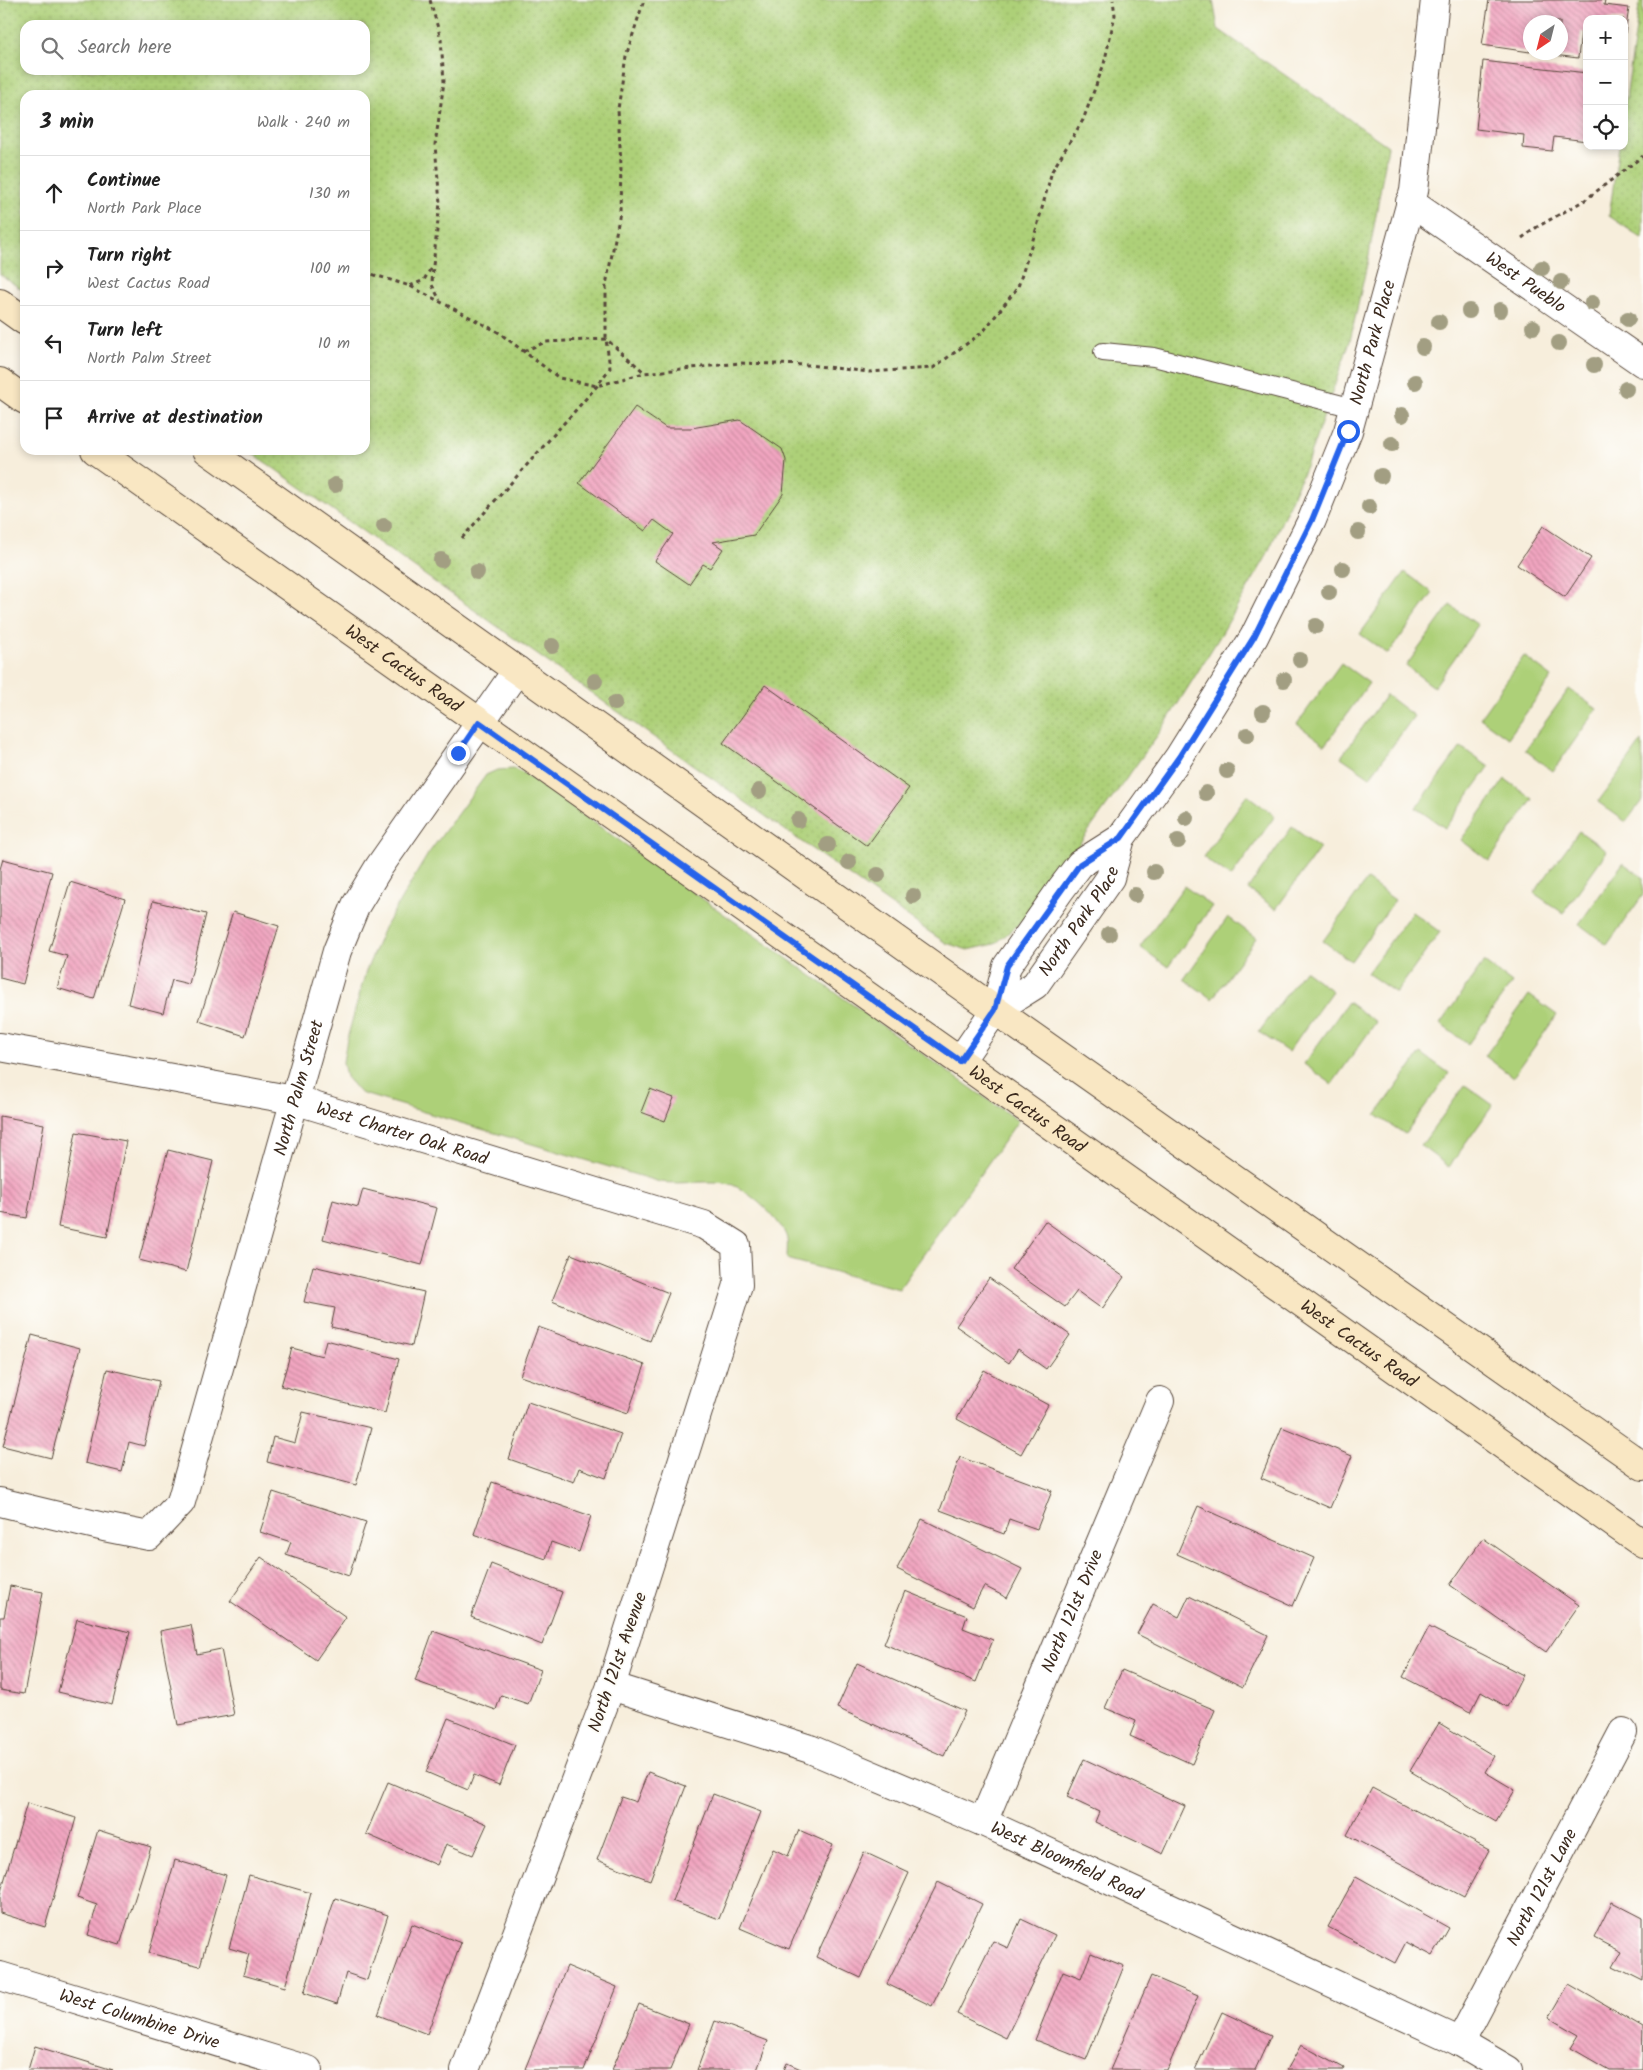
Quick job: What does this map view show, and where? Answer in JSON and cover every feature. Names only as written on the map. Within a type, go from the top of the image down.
[{"type":"street","name":"North Park Place","points":[[960,1061],[995,1010],[1035,985],[1110,878],[1121,838],[1179,757],[1254,637],[1312,520],[1348,431],[1414,191],[1435,0]]},
{"type":"street","name":"West Pueblo","points":[[1410,202],[1643,363]]},
{"type":"street","points":[[0,303],[20,317]]},
{"type":"street","points":[[0,382],[20,396]]},
{"type":"street","name":"West Cactus Road","points":[[102,455],[1643,1544]]},
{"type":"street","points":[[214,455],[995,1010],[1643,1466]]},
{"type":"street","name":"North Palm Street","points":[[0,1502],[149,1536],[181,1502],[337,951],[356,905],[379,867],[517,670]]},
{"type":"street","name":"West Charter Oak Road","points":[[0,1047],[294,1100],[704,1225],[736,1245]]},
{"type":"street","name":"North 121st Avenue","points":[[465,2070],[612,1686],[738,1285],[736,1245]]},
{"type":"street","name":"North 121st Drive","points":[[983,1822],[1160,1401]]},
{"type":"street","name":"West Bloomfield Road","points":[[612,1686],[810,1749],[983,1822],[1460,2042],[1508,2070]]},
{"type":"street","name":"North 121st Lane","points":[[1460,2042],[1623,1732]]},
{"type":"street","name":"West Columbine Drive","points":[[0,1976],[308,2070]]},
{"type":"lane","points":[[1103,352],[1154,357],[1354,408]]},
{"type":"path","points":[[430,0],[441,39],[444,82],[435,145],[440,203],[432,266],[432,285],[440,301]]},
{"type":"path","points":[[462,538],[597,386],[610,368],[606,339],[606,285],[620,213],[621,165],[618,109],[626,56],[644,0]]},
{"type":"path","points":[[370,274],[410,286],[498,332],[559,378],[597,386],[644,373],[740,363],[809,365],[869,372],[933,368],[983,332],[1018,287],[1052,171],[1083,120],[1104,64],[1115,15],[1113,0]]},
{"type":"path","points":[[1495,261],[1537,227],[1585,200],[1643,156]]},
{"type":"path","points":[[410,286],[424,280],[432,266]]},
{"type":"path","points":[[524,351],[546,342],[606,339],[644,373]]},
{"type":"green space","points":[[0,0],[1213,0],[1218,29],[1388,146],[1369,255],[1350,341],[1306,466],[1265,559],[1222,633],[1162,729],[1026,918],[995,944],[968,950],[946,943],[922,927],[255,455],[370,455],[370,90],[20,90],[20,288],[0,274]]},
{"type":"green space","points":[[1640,0],[1643,0],[1643,239],[1609,216],[1618,150],[1628,150],[1628,84]]},
{"type":"green space","points":[[1405,572],[1433,593],[1388,654],[1360,634]]},
{"type":"green space","points":[[1450,605],[1478,625],[1434,687],[1406,666]]},
{"type":"green space","points":[[1524,656],[1552,677],[1508,738],[1480,718]]},
{"type":"green space","points":[[1341,663],[1369,683],[1325,745],[1297,724]]},
{"type":"green space","points":[[1569,689],[1597,709],[1553,771],[1525,750]]},
{"type":"green space","points":[[1386,695],[1414,716],[1370,777],[1341,757]]},
{"type":"green space","points":[[1642,741],[1643,799],[1626,822],[1598,802]]},
{"type":"green space","points":[[1461,747],[1489,767],[1445,828],[1416,808]]},
{"type":"green space","points":[[514,769],[525,774],[1018,1121],[899,1289],[787,1259],[787,1239],[779,1224],[755,1199],[730,1184],[713,1182],[660,1182],[360,1093],[346,1077],[343,1062],[347,1039],[366,971],[384,928],[428,854],[486,775],[497,770]]},
{"type":"green space","points":[[1505,779],[1533,799],[1489,861],[1461,840]]},
{"type":"green space","points":[[1247,795],[1275,816],[1231,877],[1203,857]]},
{"type":"green space","points":[[1292,827],[1320,848],[1276,909],[1248,889]]},
{"type":"green space","points":[[1579,831],[1607,851],[1563,913],[1534,893]]},
{"type":"green space","points":[[1623,863],[1643,877],[1643,895],[1607,945],[1579,924]]},
{"type":"green space","points":[[1367,880],[1395,900],[1351,961],[1323,941]]},
{"type":"green space","points":[[1184,886],[1212,906],[1168,967],[1140,947]]},
{"type":"green space","points":[[1412,912],[1440,932],[1396,993],[1367,973]]},
{"type":"green space","points":[[1228,917],[1256,938],[1212,999],[1184,979]]},
{"type":"green space","points":[[1484,962],[1512,983],[1468,1044],[1440,1024]]},
{"type":"green space","points":[[1304,970],[1332,991],[1288,1052],[1259,1032]]},
{"type":"green space","points":[[1529,995],[1557,1015],[1513,1077],[1485,1056]]},
{"type":"green space","points":[[1348,1002],[1376,1022],[1332,1084],[1304,1064]]},
{"type":"green space","points":[[1421,1053],[1449,1073],[1405,1134],[1376,1115]]},
{"type":"green space","points":[[1465,1085],[1493,1105],[1449,1167],[1421,1146]]},
{"type":"building","points":[[1489,0],[1605,0],[1604,5],[1629,8],[1628,15],[1583,15],[1583,32],[1581,32],[1578,58],[1568,57],[1568,15],[1523,15],[1523,51],[1482,45]]},
{"type":"building","points":[[1483,61],[1583,73],[1583,141],[1554,137],[1552,151],[1523,148],[1524,135],[1476,129]]},
{"type":"building","points":[[635,407],[666,428],[691,428],[740,420],[782,449],[786,460],[783,494],[754,535],[713,542],[723,549],[710,568],[703,564],[689,584],[655,561],[673,534],[654,520],[645,531],[579,483]]},
{"type":"building","points":[[1543,526],[1591,558],[1565,597],[1517,565]]},
{"type":"building","points":[[765,685],[909,788],[867,846],[723,743]]},
{"type":"building","points":[[3,859],[52,872],[23,984],[0,978],[0,869]]},
{"type":"building","points":[[70,882],[125,899],[94,999],[57,988],[67,956],[49,951]]},
{"type":"building","points":[[153,901],[206,914],[189,984],[172,980],[163,1013],[128,1004]]},
{"type":"building","points":[[233,912],[279,926],[245,1036],[199,1021]]},
{"type":"building","points":[[650,1089],[674,1098],[665,1121],[641,1112]]},
{"type":"building","points":[[0,1116],[44,1124],[27,1218],[0,1213]]},
{"type":"building","points":[[76,1132],[126,1141],[107,1237],[58,1227]]},
{"type":"building","points":[[168,1150],[213,1161],[186,1272],[139,1260]]},
{"type":"building","points":[[363,1189],[437,1208],[422,1265],[323,1239],[333,1200],[358,1207]]},
{"type":"building","points":[[1045,1221],[1124,1277],[1102,1309],[1077,1291],[1065,1307],[1011,1269]]},
{"type":"building","points":[[571,1254],[669,1293],[650,1341],[552,1301]]},
{"type":"building","points":[[313,1266],[424,1292],[412,1346],[331,1327],[335,1308],[304,1302]]},
{"type":"building","points":[[989,1278],[1070,1335],[1046,1369],[1018,1349],[1009,1363],[956,1326]]},
{"type":"building","points":[[538,1327],[645,1365],[628,1413],[520,1376]]},
{"type":"building","points":[[32,1335],[80,1348],[51,1458],[3,1446]]},
{"type":"building","points":[[326,1340],[399,1359],[385,1413],[281,1386],[292,1348],[322,1356]]},
{"type":"building","points":[[107,1369],[159,1381],[144,1446],[129,1442],[122,1472],[85,1463]]},
{"type":"building","points":[[984,1370],[1048,1405],[1021,1454],[957,1419]]},
{"type":"building","points":[[528,1402],[621,1434],[606,1478],[579,1468],[574,1482],[509,1459]]},
{"type":"building","points":[[303,1412],[371,1428],[356,1485],[267,1462],[273,1437],[295,1443]]},
{"type":"building","points":[[1282,1427],[1352,1456],[1330,1508],[1261,1478]]},
{"type":"building","points":[[960,1457],[1052,1491],[1037,1529],[1009,1519],[1004,1534],[940,1510]]},
{"type":"building","points":[[492,1482],[591,1516],[579,1552],[551,1542],[546,1559],[474,1534]]},
{"type":"building","points":[[273,1492],[366,1522],[349,1576],[286,1555],[291,1542],[260,1532]]},
{"type":"building","points":[[1198,1506],[1314,1558],[1293,1606],[1177,1554]]},
{"type":"building","points":[[922,1519],[1022,1569],[1007,1598],[984,1586],[973,1607],[897,1569]]},
{"type":"building","points":[[1483,1538],[1579,1605],[1546,1652],[1450,1585]]},
{"type":"building","points":[[261,1557],[346,1617],[316,1660],[230,1601]]},
{"type":"building","points":[[491,1564],[562,1592],[542,1645],[471,1617]]},
{"type":"building","points":[[10,1586],[43,1592],[24,1694],[0,1690],[0,1617],[4,1617]]},
{"type":"building","points":[[905,1591],[967,1616],[963,1628],[993,1640],[976,1682],[884,1644]]},
{"type":"building","points":[[1189,1596],[1268,1635],[1243,1687],[1137,1634],[1153,1604],[1179,1617]]},
{"type":"building","points":[[77,1619],[130,1632],[112,1705],[58,1692]]},
{"type":"building","points":[[191,1625],[197,1654],[221,1649],[234,1715],[178,1725],[160,1631]]},
{"type":"building","points":[[1429,1627],[1523,1675],[1507,1707],[1481,1692],[1471,1712],[1403,1677]]},
{"type":"building","points":[[433,1631],[541,1670],[528,1704],[501,1695],[496,1710],[415,1681]]},
{"type":"building","points":[[857,1663],[965,1711],[944,1756],[837,1708]]},
{"type":"building","points":[[1122,1670],[1215,1710],[1192,1764],[1130,1736],[1136,1721],[1105,1708]]},
{"type":"building","points":[[448,1718],[515,1745],[499,1785],[474,1775],[468,1790],[426,1772]]},
{"type":"building","points":[[1439,1723],[1494,1756],[1485,1772],[1515,1790],[1496,1822],[1410,1771]]},
{"type":"building","points":[[1084,1759],[1185,1806],[1163,1854],[1095,1822],[1099,1812],[1067,1797]]},
{"type":"building","points":[[648,1772],[686,1786],[650,1880],[597,1860],[621,1797],[636,1802]]},
{"type":"building","points":[[388,1782],[487,1824],[473,1855],[446,1844],[437,1865],[366,1834]]},
{"type":"building","points":[[1372,1788],[1489,1850],[1464,1897],[1347,1835]]},
{"type":"building","points":[[713,1794],[761,1812],[719,1919],[672,1901]]},
{"type":"building","points":[[27,1803],[76,1818],[45,1927],[0,1913],[0,1895]]},
{"type":"building","points":[[98,1830],[151,1847],[120,1945],[88,1935],[97,1905],[77,1898]]},
{"type":"building","points":[[799,1830],[833,1845],[789,1949],[740,1928],[773,1849],[788,1856]]},
{"type":"building","points":[[864,1852],[909,1873],[861,1978],[816,1957]]},
{"type":"building","points":[[175,1860],[226,1875],[200,1966],[149,1953]]},
{"type":"building","points":[[249,1875],[311,1893],[285,1987],[243,1975],[249,1954],[229,1948]]},
{"type":"building","points":[[1356,1876],[1449,1928],[1433,1956],[1406,1942],[1395,1963],[1328,1927]]},
{"type":"building","points":[[938,1882],[982,1904],[932,2006],[887,1984]]},
{"type":"building","points":[[335,1898],[388,1915],[367,1980],[346,1973],[337,2004],[304,1993]]},
{"type":"building","points":[[1612,1902],[1643,1918],[1643,1981],[1613,1966],[1621,1952],[1594,1938]]},
{"type":"building","points":[[1021,1919],[1055,1935],[1006,2038],[957,2014],[993,1941],[1008,1948]]},
{"type":"building","points":[[412,1924],[461,1943],[427,2034],[378,2015]]},
{"type":"building","points":[[1091,1953],[1124,1966],[1086,2060],[1035,2040],[1063,1971],[1081,1978]]},
{"type":"building","points":[[567,1966],[617,1987],[584,2070],[525,2069]]},
{"type":"building","points":[[1151,1976],[1198,1996],[1167,2070],[1110,2070]]},
{"type":"building","points":[[1569,1984],[1643,2027],[1642,2070],[1609,2070],[1571,2048],[1579,2035],[1549,2018]]},
{"type":"building","points":[[639,2004],[689,2024],[670,2070],[612,2070]]},
{"type":"building","points":[[1222,2012],[1271,2035],[1255,2070],[1195,2070]]},
{"type":"building","points":[[715,2021],[768,2041],[757,2070],[697,2070]]},
{"type":"building","points":[[1301,2045],[1344,2068],[1343,2070],[1287,2070]]},
{"type":"building","points":[[35,2046],[113,2070],[28,2070]]},
{"type":"building","points":[[787,2063],[803,2070],[784,2070]]},
{"type":"route","points":[[458,753],[479,722],[960,1061],[995,1010],[1007,966],[1080,864],[1121,838],[1179,757],[1254,637],[1312,520],[1348,431]]}]
